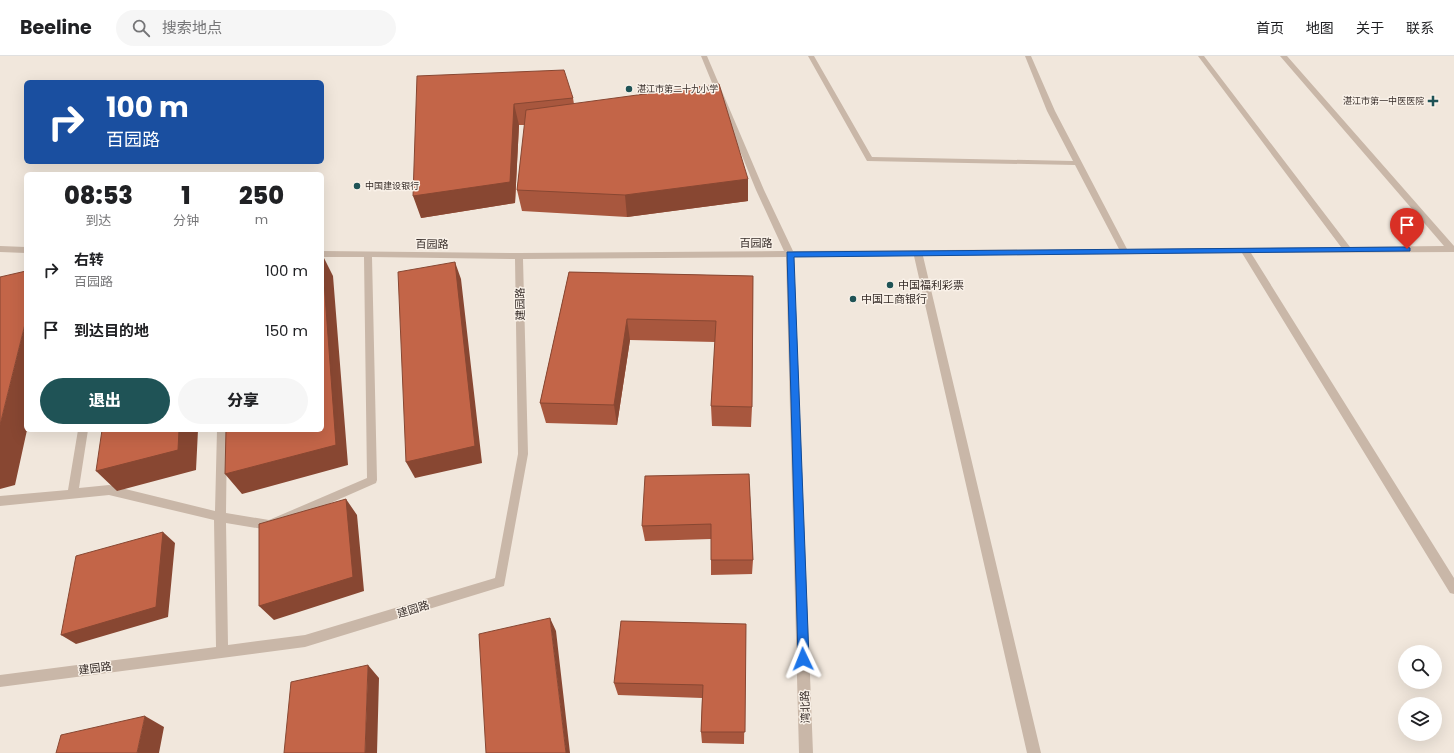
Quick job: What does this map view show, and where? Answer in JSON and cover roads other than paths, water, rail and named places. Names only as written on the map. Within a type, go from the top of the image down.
[{"type":"street","points":[[704,56],[760,190],[790,254]]},
{"type":"street","points":[[811,56],[870,159],[1078,163]]},
{"type":"street","points":[[1028,56],[1051,111],[1124,251]]},
{"type":"street","points":[[1202,56],[1348,250]]},
{"type":"street","points":[[1282,56],[1453,249]]},
{"type":"street","points":[[0,249],[24,250]]},
{"type":"street","name":"百园路","points":[[324,254],[519,256],[1453,249]]},
{"type":"street","points":[[1245,251],[1454,589]]},
{"type":"street","points":[[918,253],[1034,753]]},
{"type":"street","points":[[0,501],[109,490],[220,517],[268,525],[372,480],[368,254]]},
{"type":"street","name":"湾北路","points":[[790,254],[806,753]]},
{"type":"street","name":"建园路","points":[[0,681],[305,641],[500,582],[523,454],[519,256]]},
{"type":"street","points":[[73,493],[83,432]]},
{"type":"street","points":[[222,432],[220,517],[222,652]]},
{"type":"place","name":"湛江市第二十九小学","points":[[629,89]]},
{"type":"place","name":"湛江市第一中医医院","points":[[1433,101]]},
{"type":"place","name":"中国建设银行","points":[[357,186]]},
{"type":"place","name":"中国福利彩票","points":[[890,285]]},
{"type":"place","name":"中国工商银行","points":[[853,299]]}]
